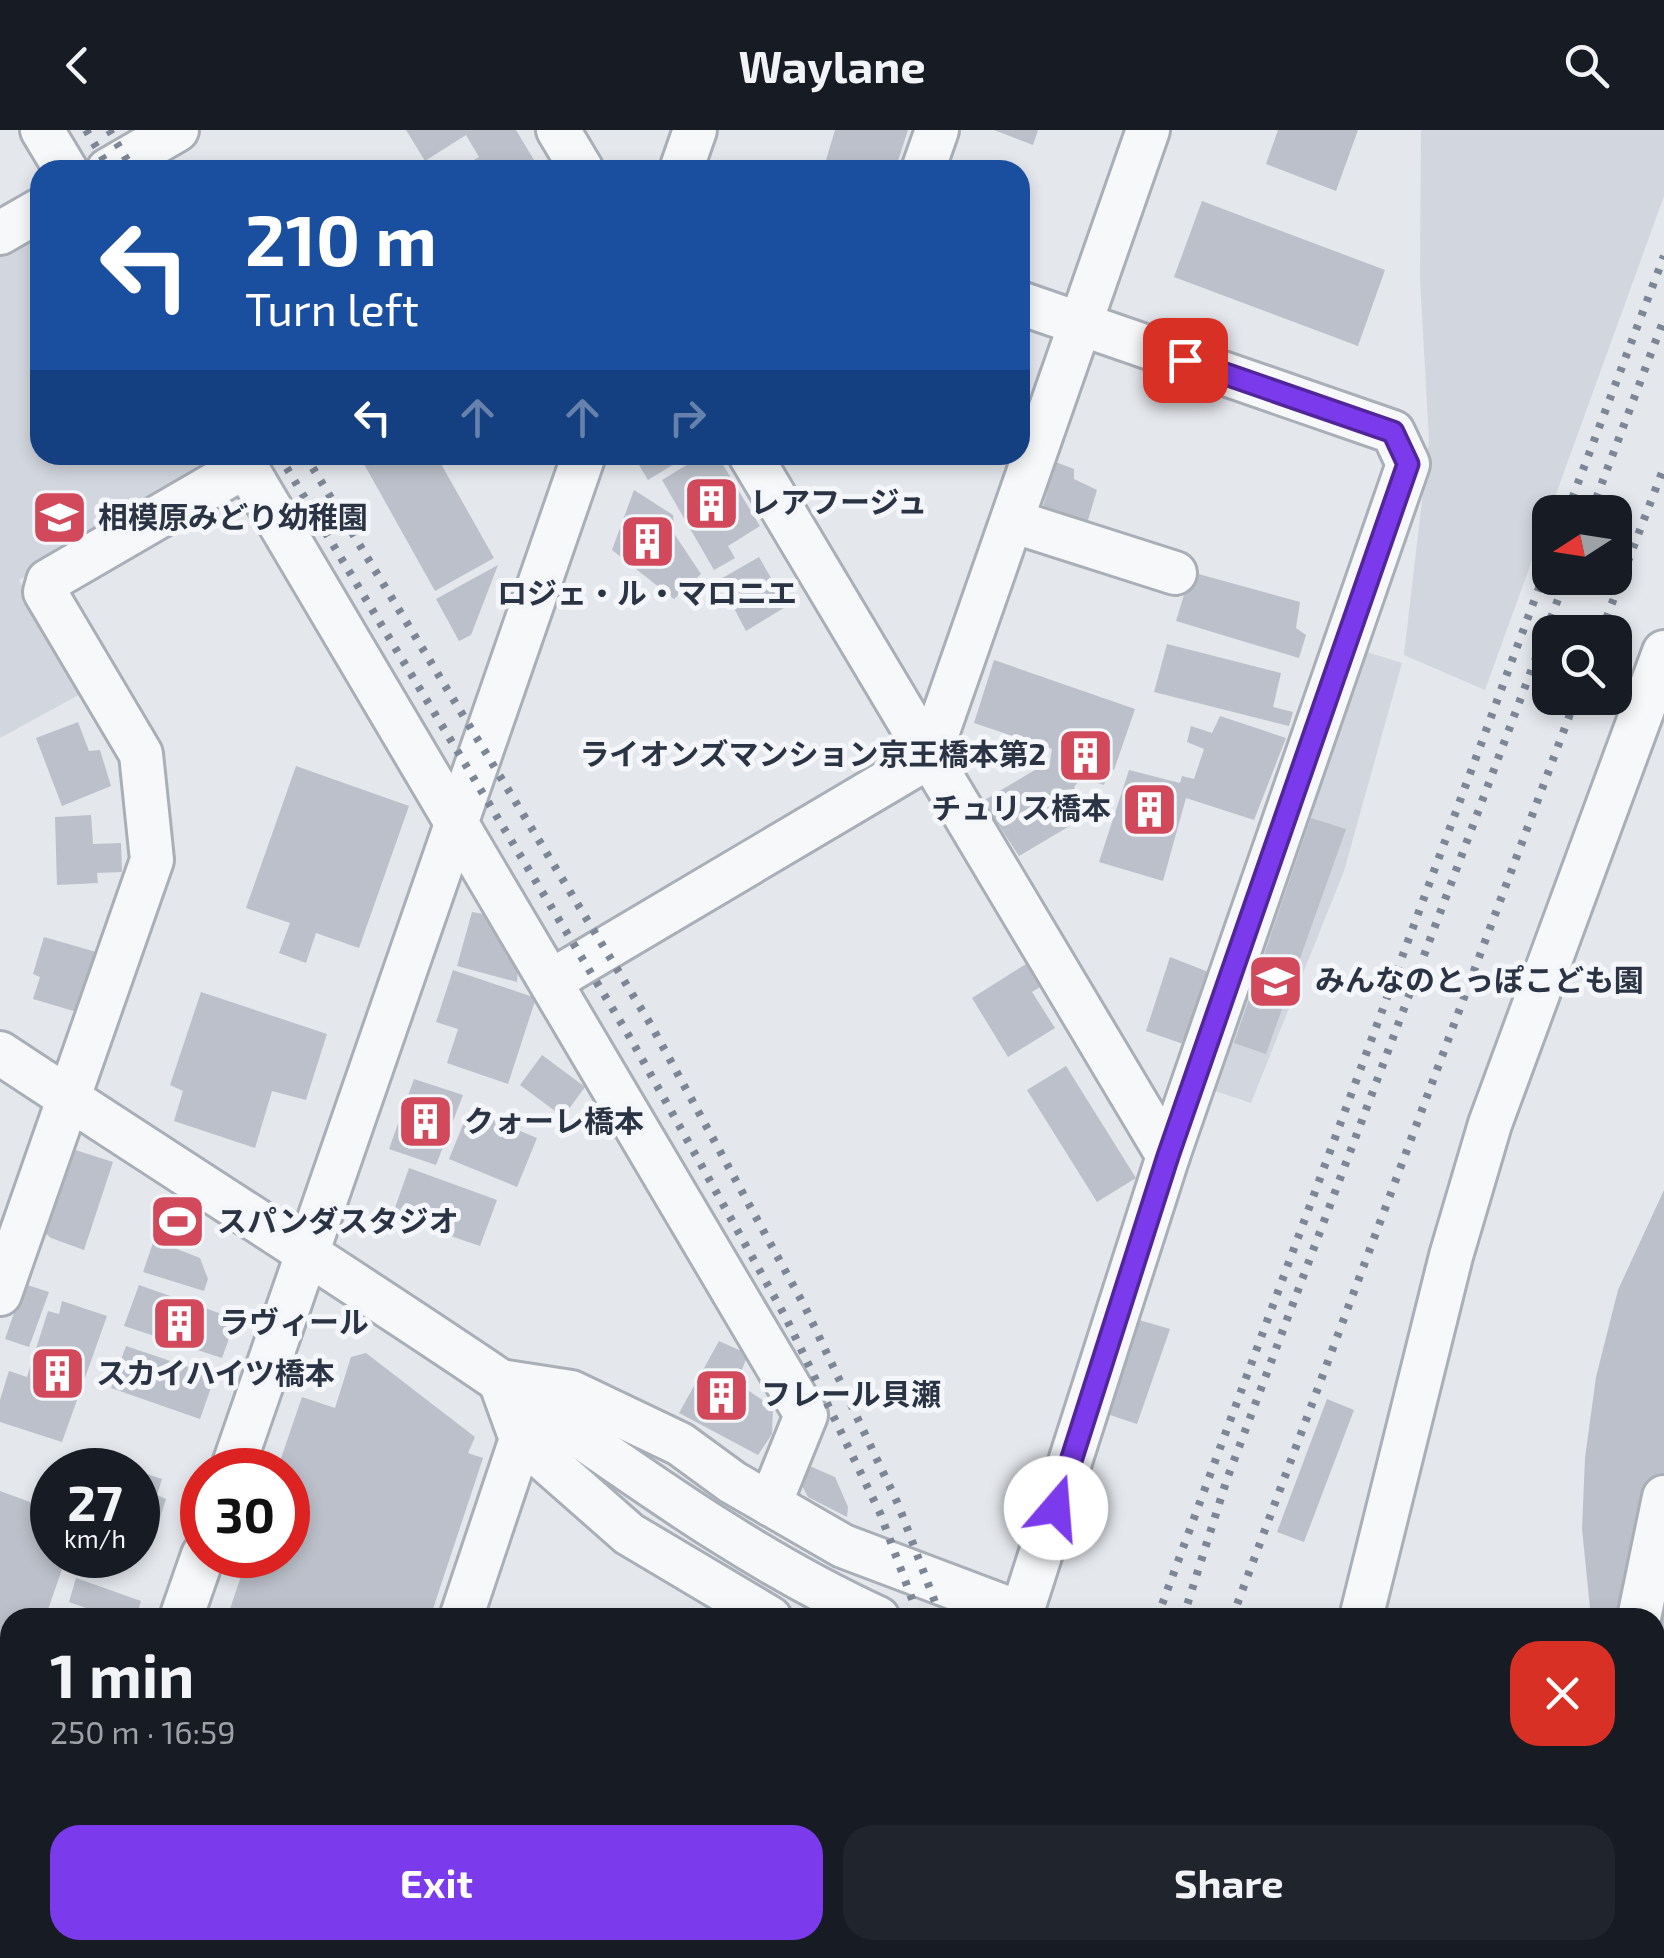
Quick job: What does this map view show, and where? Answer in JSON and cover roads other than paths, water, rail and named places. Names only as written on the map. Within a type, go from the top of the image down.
[{"type":"street","points":[[42,130],[60,160]]},
{"type":"street","points":[[125,160],[176,130]]},
{"type":"street","points":[[558,130],[576,160]]},
{"type":"street","points":[[684,160],[694,130]]},
{"type":"street","points":[[926,160],[936,130]]},
{"type":"street","points":[[551,981],[929,757],[1148,130]]},
{"type":"street","points":[[0,233],[30,216]]},
{"type":"street","points":[[1023,1608],[1168,1156],[1408,464],[1393,432],[1030,307]]},
{"type":"street","points":[[0,1294],[152,860],[141,754],[46,592],[48,581],[235,465]]},
{"type":"street","points":[[246,465],[806,1416],[770,1504]]},
{"type":"street","points":[[240,1448],[580,465]]},
{"type":"street","points":[[756,465],[1168,1156]]},
{"type":"street","points":[[1012,521],[1175,573]]},
{"type":"street","points":[[1363,1608],[1451,1256],[1490,1124],[1664,652]]},
{"type":"street","points":[[0,1054],[309,1252],[651,1488],[750,1550],[856,1608]]},
{"type":"street","points":[[500,1381],[571,1392],[680,1444],[732,1482],[843,1546],[1003,1608]]},
{"type":"street","points":[[500,1381],[521,1439],[629,1534],[741,1608]]},
{"type":"street","points":[[464,1608],[521,1439]]},
{"type":"street","points":[[1641,1608],[1664,1497]]},
{"type":"street","points":[[184,1608],[194,1578]]},
{"type":"railway","points":[[86,130],[104,160]]},
{"type":"railway","points":[[109,130],[127,160]]},
{"type":"railway","points":[[1573,495],[1664,256]]},
{"type":"railway","points":[[1597,495],[1664,319]]},
{"type":"railway","points":[[285,465],[632,1041],[786,1318],[880,1513],[915,1608]]},
{"type":"railway","points":[[311,465],[651,1025],[805,1307],[898,1504],[937,1608]]},
{"type":"railway","points":[[1607,615],[1664,467]]},
{"type":"railway","points":[[1161,1608],[1536,595]]},
{"type":"railway","points":[[1186,1608],[1227,1479],[1560,595]]},
{"type":"railway","points":[[1236,1608],[1570,715]]},
{"type":"place","name":"レアフージュ","points":[[711,503]]},
{"type":"place","name":"相模原みどり幼稚園","points":[[59,518]]},
{"type":"place","name":"ロジェ・ル・マロニエ","points":[[647,542]]},
{"type":"place","name":"ライオンズマンション京王橋本第2","points":[[1085,755]]},
{"type":"place","name":"チュリス橋本","points":[[1150,809]]},
{"type":"place","name":"みんなのとっぽこども園","points":[[1276,981]]},
{"type":"place","name":"クォーレ橋本","points":[[425,1122]]},
{"type":"place","name":"スパンダスタジオ","points":[[178,1222]]},
{"type":"place","name":"ラヴィール","points":[[180,1323]]},
{"type":"place","name":"スカイハイツ橋本","points":[[57,1374]]},
{"type":"place","name":"フレール貝瀬","points":[[722,1395]]}]
